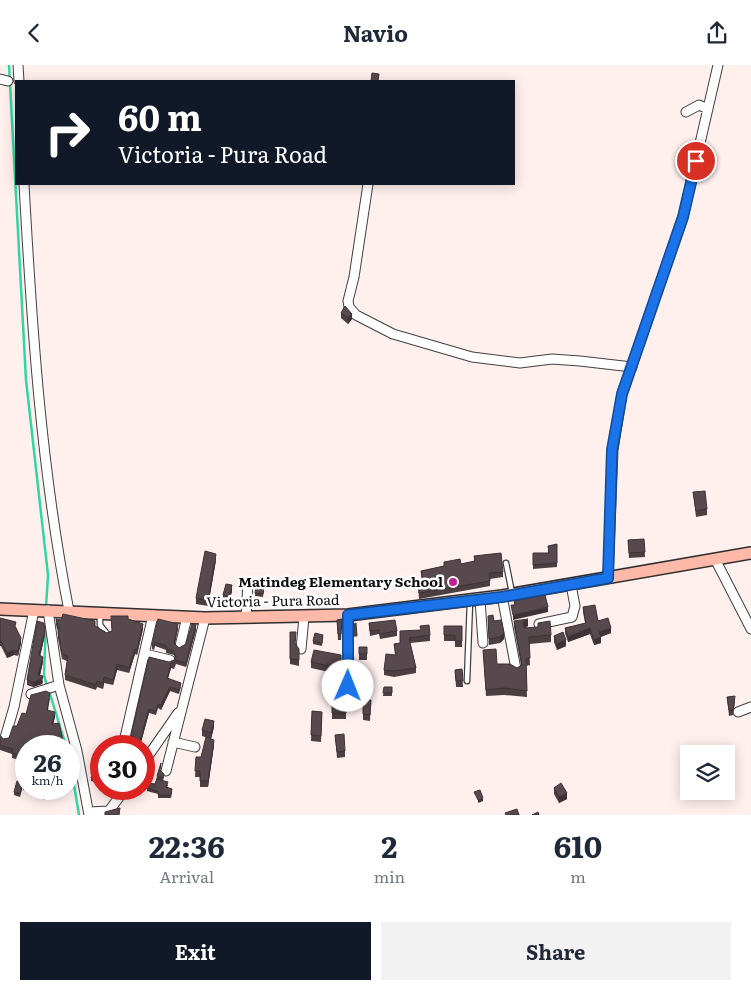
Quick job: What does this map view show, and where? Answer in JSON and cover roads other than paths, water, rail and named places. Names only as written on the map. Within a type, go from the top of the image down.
[{"type":"main road","name":"Victoria - Pura Road","points":[[0,609],[205,618],[348,615],[507,596],[716,561],[751,553]]},
{"type":"street","points":[[18,65],[19,80]]},
{"type":"street","points":[[608,578],[612,450],[622,394],[683,217],[717,65]]},
{"type":"street","points":[[686,112],[699,105],[708,109]]},
{"type":"street","points":[[24,185],[41,435],[54,534],[68,611]]},
{"type":"street","points":[[368,185],[354,277],[348,301],[348,307],[356,315],[393,334],[472,357],[520,363],[552,359],[632,367]]},
{"type":"street","points":[[716,561],[751,629]]},
{"type":"street","points":[[246,617],[248,582]]},
{"type":"street","points":[[539,624],[572,617],[575,606],[571,585]]},
{"type":"street","points":[[507,596],[516,669]]},
{"type":"street","points":[[475,599],[483,643]]},
{"type":"street","points":[[4,738],[14,707],[34,610]]},
{"type":"street","points":[[48,610],[59,685],[69,735]]},
{"type":"street","points":[[127,735],[153,615]]},
{"type":"street","points":[[347,703],[348,615]]},
{"type":"street","points":[[180,646],[187,617]]},
{"type":"street","points":[[302,649],[304,617]]},
{"type":"street","points":[[166,771],[205,618]]},
{"type":"street","points":[[145,654],[170,660]]},
{"type":"street","points":[[31,694],[59,685]]},
{"type":"street","points":[[738,711],[751,707]]},
{"type":"street","points":[[155,746],[182,708]]},
{"type":"street","points":[[173,742],[196,747]]},
{"type":"street","points":[[80,780],[89,814],[109,811],[117,800]]},
{"type":"lane","points":[[506,563],[507,596]]},
{"type":"lane","points":[[467,681],[475,599]]},
{"type":"lane","points":[[100,613],[100,625],[108,635]]},
{"type":"waterway","points":[[9,65],[15,176]]},
{"type":"waterway","points":[[15,185],[26,380],[48,575],[46,607]]},
{"type":"waterway","points":[[46,622],[44,675],[47,686]]},
{"type":"waterway","points":[[50,694],[63,735]]},
{"type":"waterway","points":[[76,800],[79,815]]},
{"type":"place","name":"Matindeg Elementary School","points":[[453,582]]}]
